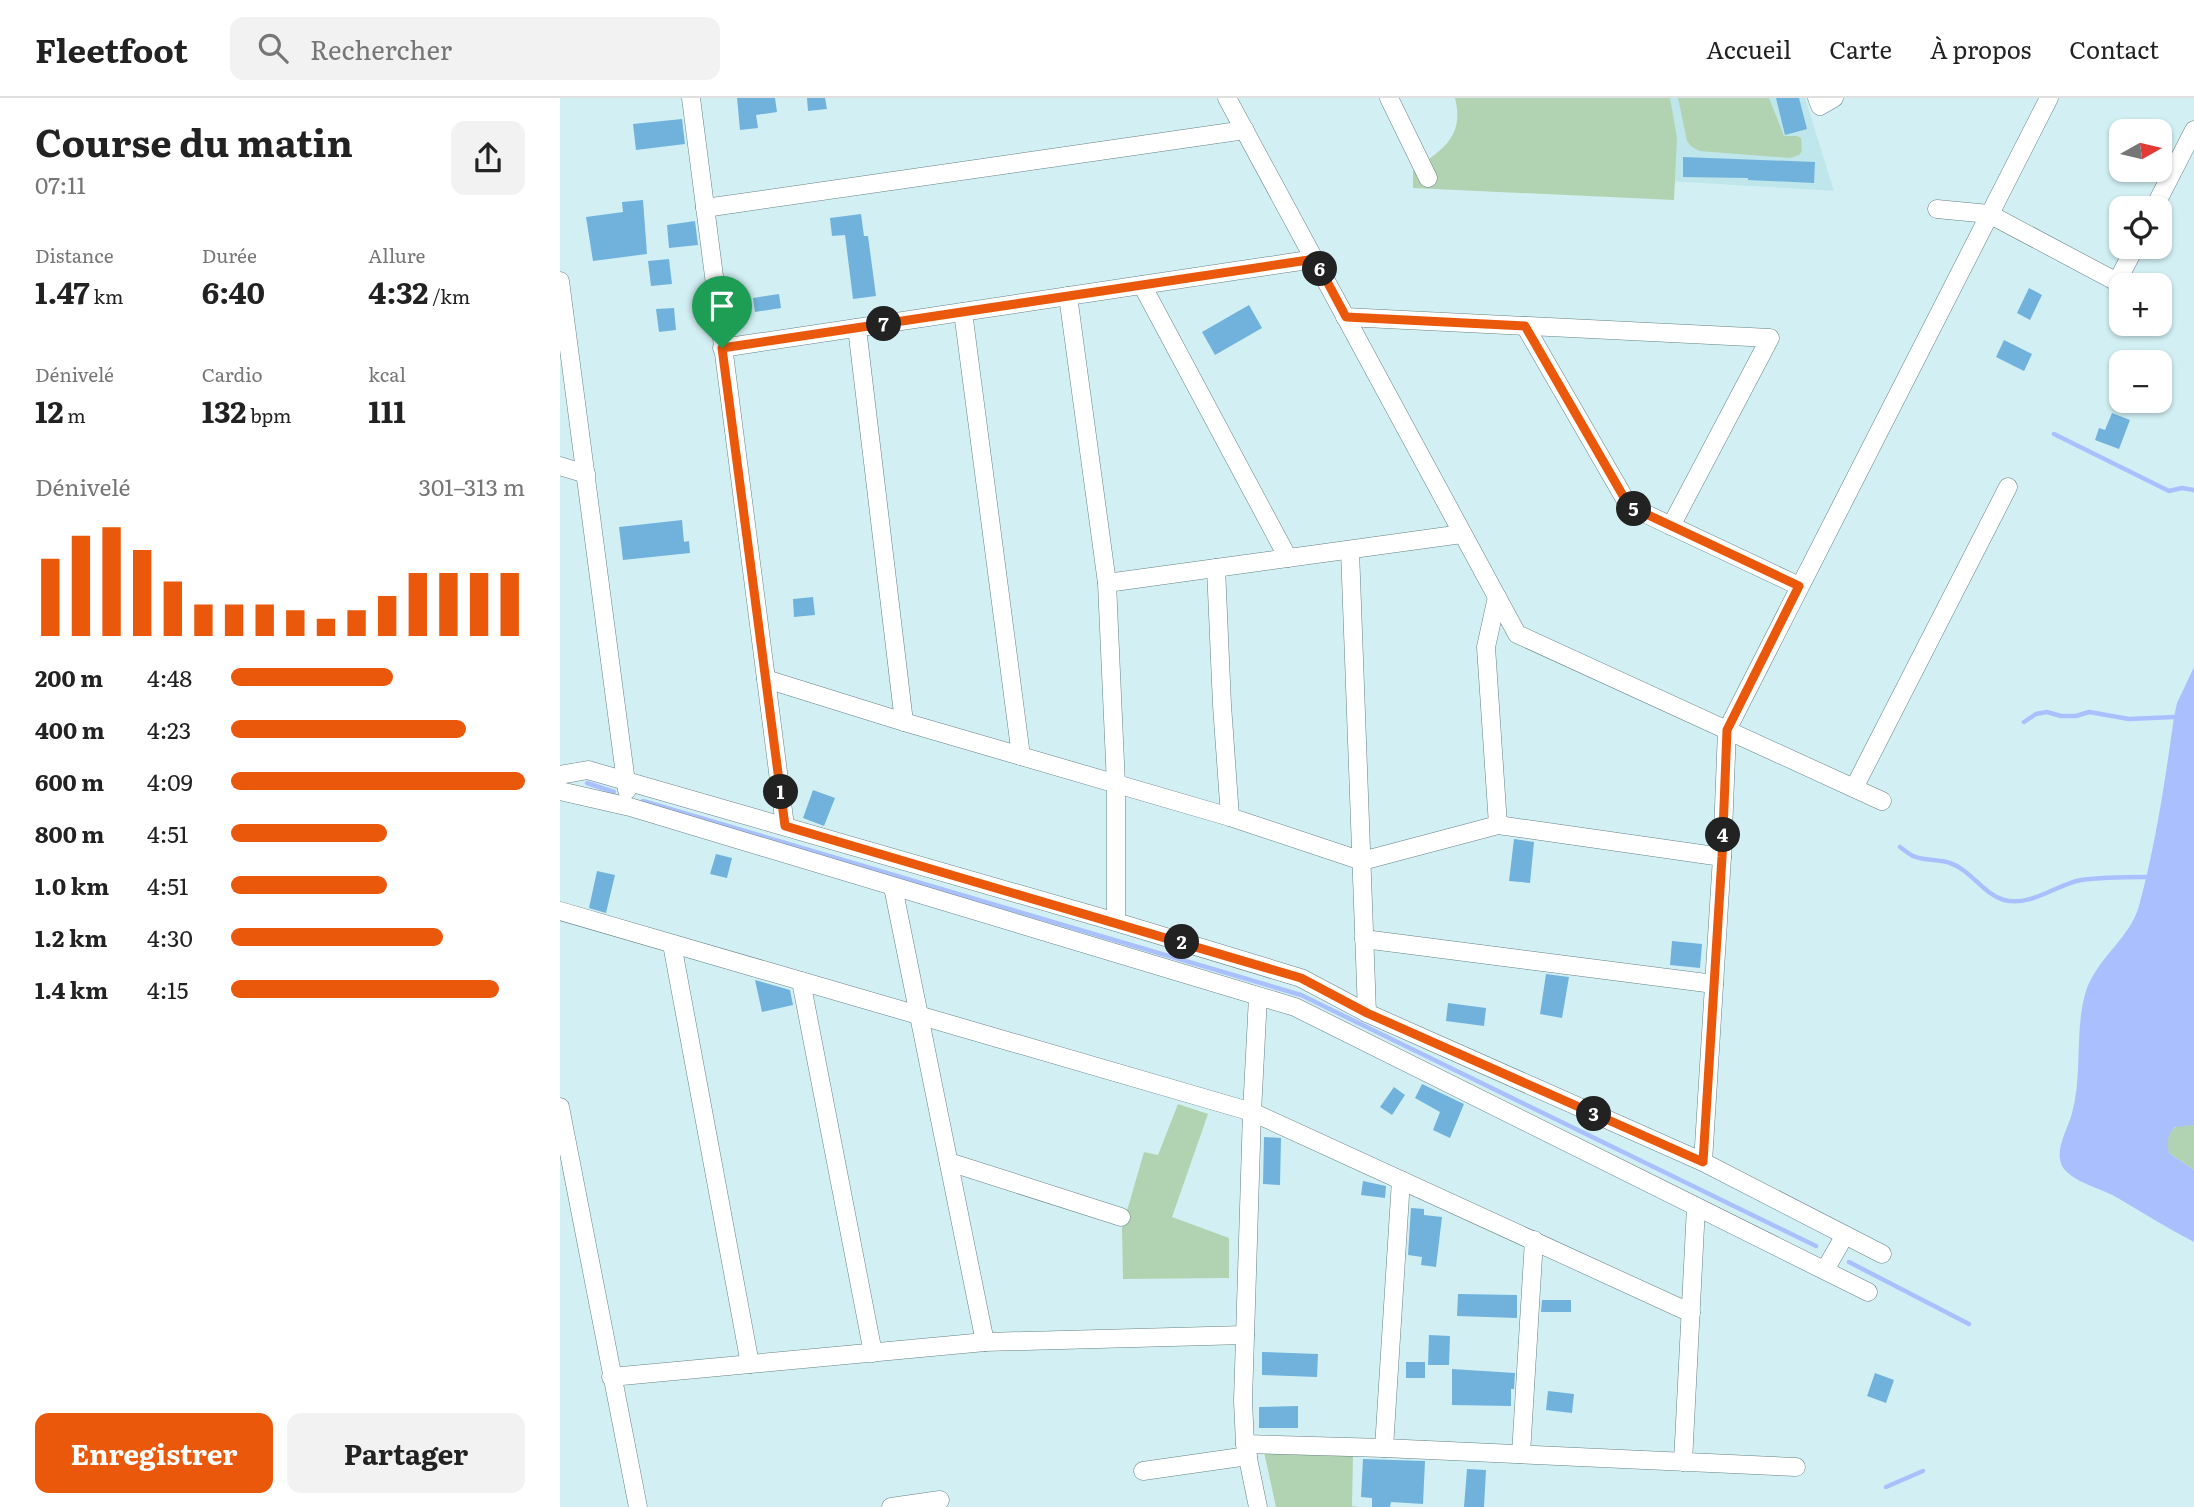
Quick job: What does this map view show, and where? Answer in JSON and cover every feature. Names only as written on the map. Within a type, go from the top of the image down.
[{"type":"street","points":[[691,98],[785,826]]},
{"type":"street","points":[[1227,98],[1517,634],[1882,801]]},
{"type":"street","points":[[1389,98],[1428,178]]},
{"type":"street","points":[[1817,98],[1820,106],[1834,98]]},
{"type":"street","points":[[1703,1162],[1727,730],[2049,98]]},
{"type":"street","points":[[705,208],[1244,130]]},
{"type":"street","points":[[2160,196],[2194,130]]},
{"type":"street","points":[[1937,209],[1989,214],[2117,282],[2129,259]]},
{"type":"street","points":[[722,348],[1315,259]]},
{"type":"street","points":[[560,281],[630,807]]},
{"type":"street","points":[[1142,285],[1289,558]]},
{"type":"street","points":[[1068,296],[1107,583],[1116,785],[1116,922]]},
{"type":"street","points":[[963,312],[1021,756]]},
{"type":"street","points":[[1346,317],[1770,338],[1671,526]]},
{"type":"street","points":[[1525,326],[1629,506],[1799,586]]},
{"type":"street","points":[[857,328],[904,722]]},
{"type":"street","points":[[560,466],[586,474]]},
{"type":"street","points":[[1854,788],[2008,487]]},
{"type":"street","points":[[1107,583],[1462,534]]},
{"type":"street","points":[[1350,550],[1367,1013]]},
{"type":"street","points":[[1216,568],[1230,817]]},
{"type":"street","points":[[1497,597],[1486,647],[1498,825]]},
{"type":"street","points":[[766,679],[1230,817],[1362,861],[1498,825],[1722,857]]},
{"type":"street","points":[[560,775],[588,770],[1301,978],[1367,1013],[1703,1162],[1882,1254]]},
{"type":"street","points":[[560,790],[630,807],[1295,1007],[1868,1292]]},
{"type":"street","points":[[893,887],[985,1342]]},
{"type":"street","points":[[560,911],[1252,1112],[1691,1313]]},
{"type":"street","points":[[1364,939],[1714,984]]},
{"type":"street","points":[[672,944],[750,1364]]},
{"type":"street","points":[[801,981],[873,1353]]},
{"type":"street","points":[[1258,997],[1243,1401],[1246,1450],[1258,1507]]},
{"type":"street","points":[[560,1107],[567,1180],[638,1507]]},
{"type":"street","points":[[949,1162],[1121,1217]]},
{"type":"street","points":[[1384,1448],[1401,1180]]},
{"type":"street","points":[[1683,1462],[1696,1207]]},
{"type":"street","points":[[1825,1270],[1845,1235]]},
{"type":"street","points":[[1521,1454],[1534,1240]]},
{"type":"street","points":[[611,1377],[985,1342],[1245,1335]]},
{"type":"street","points":[[1143,1471],[1246,1450],[1384,1448],[1796,1467]]},
{"type":"street","points":[[891,1507],[940,1500]]},
{"type":"shaded area","points":[[1657,98],[1805,98],[1834,191],[1669,181]]},
{"type":"green space","points":[[1455,98],[1670,98],[1677,138],[1674,200],[1413,188],[1413,171],[1441,149],[1453,133],[1457,123]]},
{"type":"green space","points":[[1678,98],[1769,98],[1784,136],[1801,138],[1802,151],[1790,158],[1699,151],[1687,141]]},
{"type":"green space","points":[[1178,1104],[1208,1114],[1172,1217],[1229,1238],[1229,1278],[1123,1279],[1122,1228],[1144,1152],[1158,1155]]},
{"type":"green space","points":[[2181,1125],[2194,1125],[2194,1170],[2169,1153],[2169,1136],[2173,1129]]},
{"type":"green space","points":[[1264,1452],[1353,1456],[1352,1506],[1359,1507],[1276,1507]]},
{"type":"water","points":[[2194,667],[2194,1125],[2175,1127],[2168,1142],[2169,1153],[2194,1170],[2194,1242],[2116,1197],[2069,1174],[2061,1162],[2060,1148],[2075,1098],[2080,1021],[2086,991],[2098,968],[2135,917],[2139,906],[2155,835],[2177,703]]},
{"type":"building","points":[[737,98],[775,98],[777,112],[756,115],[758,128],[740,130]]},
{"type":"building","points":[[807,98],[825,98],[827,109],[808,111]]},
{"type":"building","points":[[1776,98],[1799,98],[1807,129],[1785,135]]},
{"type":"building","points":[[682,119],[685,144],[636,150],[633,124]]},
{"type":"building","points":[[1683,157],[1815,162],[1814,183],[1683,177]]},
{"type":"building","points":[[643,200],[647,254],[593,261],[586,217],[623,212],[622,202]]},
{"type":"building","points":[[861,214],[864,236],[868,236],[876,296],[853,299],[845,235],[832,236],[830,218]]},
{"type":"building","points":[[695,221],[698,245],[669,248],[667,225]]},
{"type":"building","points":[[669,259],[672,284],[651,286],[648,261]]},
{"type":"building","points":[[2029,288],[2042,295],[2030,320],[2017,313]]},
{"type":"building","points":[[779,294],[781,308],[755,312],[753,298]]},
{"type":"building","points":[[1249,305],[1262,328],[1215,355],[1202,332]]},
{"type":"building","points":[[674,308],[676,330],[659,332],[656,309]]},
{"type":"building","points":[[2004,340],[2032,354],[2024,371],[1996,357]]},
{"type":"building","points":[[2112,413],[2130,420],[2119,449],[2095,440],[2099,428],[2105,430]]},
{"type":"building","points":[[682,520],[684,542],[689,541],[690,553],[623,560],[619,527]]},
{"type":"building","points":[[813,597],[815,615],[794,617],[793,599]]},
{"type":"building","points":[[813,790],[835,798],[824,826],[803,818]]},
{"type":"building","points":[[1514,839],[1534,842],[1530,883],[1509,881]]},
{"type":"building","points":[[716,854],[732,858],[727,878],[710,874]]},
{"type":"building","points":[[597,871],[615,875],[606,913],[589,908]]},
{"type":"building","points":[[1672,941],[1702,944],[1700,968],[1670,965]]},
{"type":"building","points":[[1546,974],[1569,977],[1562,1018],[1540,1014]]},
{"type":"building","points":[[755,980],[790,990],[793,1005],[762,1012]]},
{"type":"building","points":[[1448,1003],[1486,1008],[1484,1026],[1446,1021]]},
{"type":"building","points":[[1422,1084],[1464,1104],[1450,1138],[1433,1130],[1440,1112],[1415,1098]]},
{"type":"building","points":[[1394,1087],[1405,1095],[1392,1115],[1380,1107]]},
{"type":"building","points":[[1264,1137],[1281,1138],[1280,1185],[1263,1184]]},
{"type":"building","points":[[1363,1181],[1386,1186],[1385,1198],[1361,1195]]},
{"type":"building","points":[[1411,1208],[1424,1209],[1424,1215],[1442,1217],[1436,1267],[1421,1265],[1422,1257],[1408,1255]]},
{"type":"building","points":[[1458,1294],[1517,1295],[1517,1318],[1457,1316]]},
{"type":"building","points":[[1542,1300],[1571,1300],[1571,1312],[1541,1312]]},
{"type":"building","points":[[1429,1335],[1450,1336],[1449,1365],[1428,1365]]},
{"type":"building","points":[[1262,1352],[1318,1354],[1317,1377],[1262,1375]]},
{"type":"building","points":[[1406,1362],[1425,1362],[1425,1378],[1406,1378]]},
{"type":"building","points":[[1452,1369],[1515,1373],[1511,1406],[1452,1405]]},
{"type":"building","points":[[1875,1373],[1894,1380],[1886,1403],[1867,1396]]},
{"type":"building","points":[[1548,1391],[1574,1394],[1572,1413],[1546,1410]]},
{"type":"building","points":[[1298,1406],[1298,1428],[1259,1428],[1259,1407]]},
{"type":"building","points":[[1363,1459],[1425,1461],[1423,1504],[1391,1502],[1390,1507],[1372,1507],[1372,1498],[1361,1497]]},
{"type":"building","points":[[1467,1469],[1486,1470],[1484,1507],[1464,1507]]},
{"type":"waterway","points":[[2054,434],[2169,491],[2182,488],[2194,490]]},
{"type":"waterway","points":[[2024,722],[2036,714],[2047,712],[2061,716],[2076,716],[2089,712],[2129,719],[2174,717]]},
{"type":"waterway","points":[[587,783],[614,792]]},
{"type":"waterway","points":[[643,801],[1301,995],[1816,1246]]},
{"type":"waterway","points":[[1900,847],[1917,858],[1957,866],[1990,893],[2004,900],[2024,901],[2081,880],[2146,877]]},
{"type":"waterway","points":[[1849,1262],[1969,1324]]},
{"type":"waterway","points":[[1886,1487],[1923,1471]]},
{"type":"route","points":[[1315,259],[1346,317],[1525,326],[1629,506],[1799,586],[1727,730],[1703,1162],[1367,1013],[1301,978],[785,826],[722,348],[1315,259]]}]
